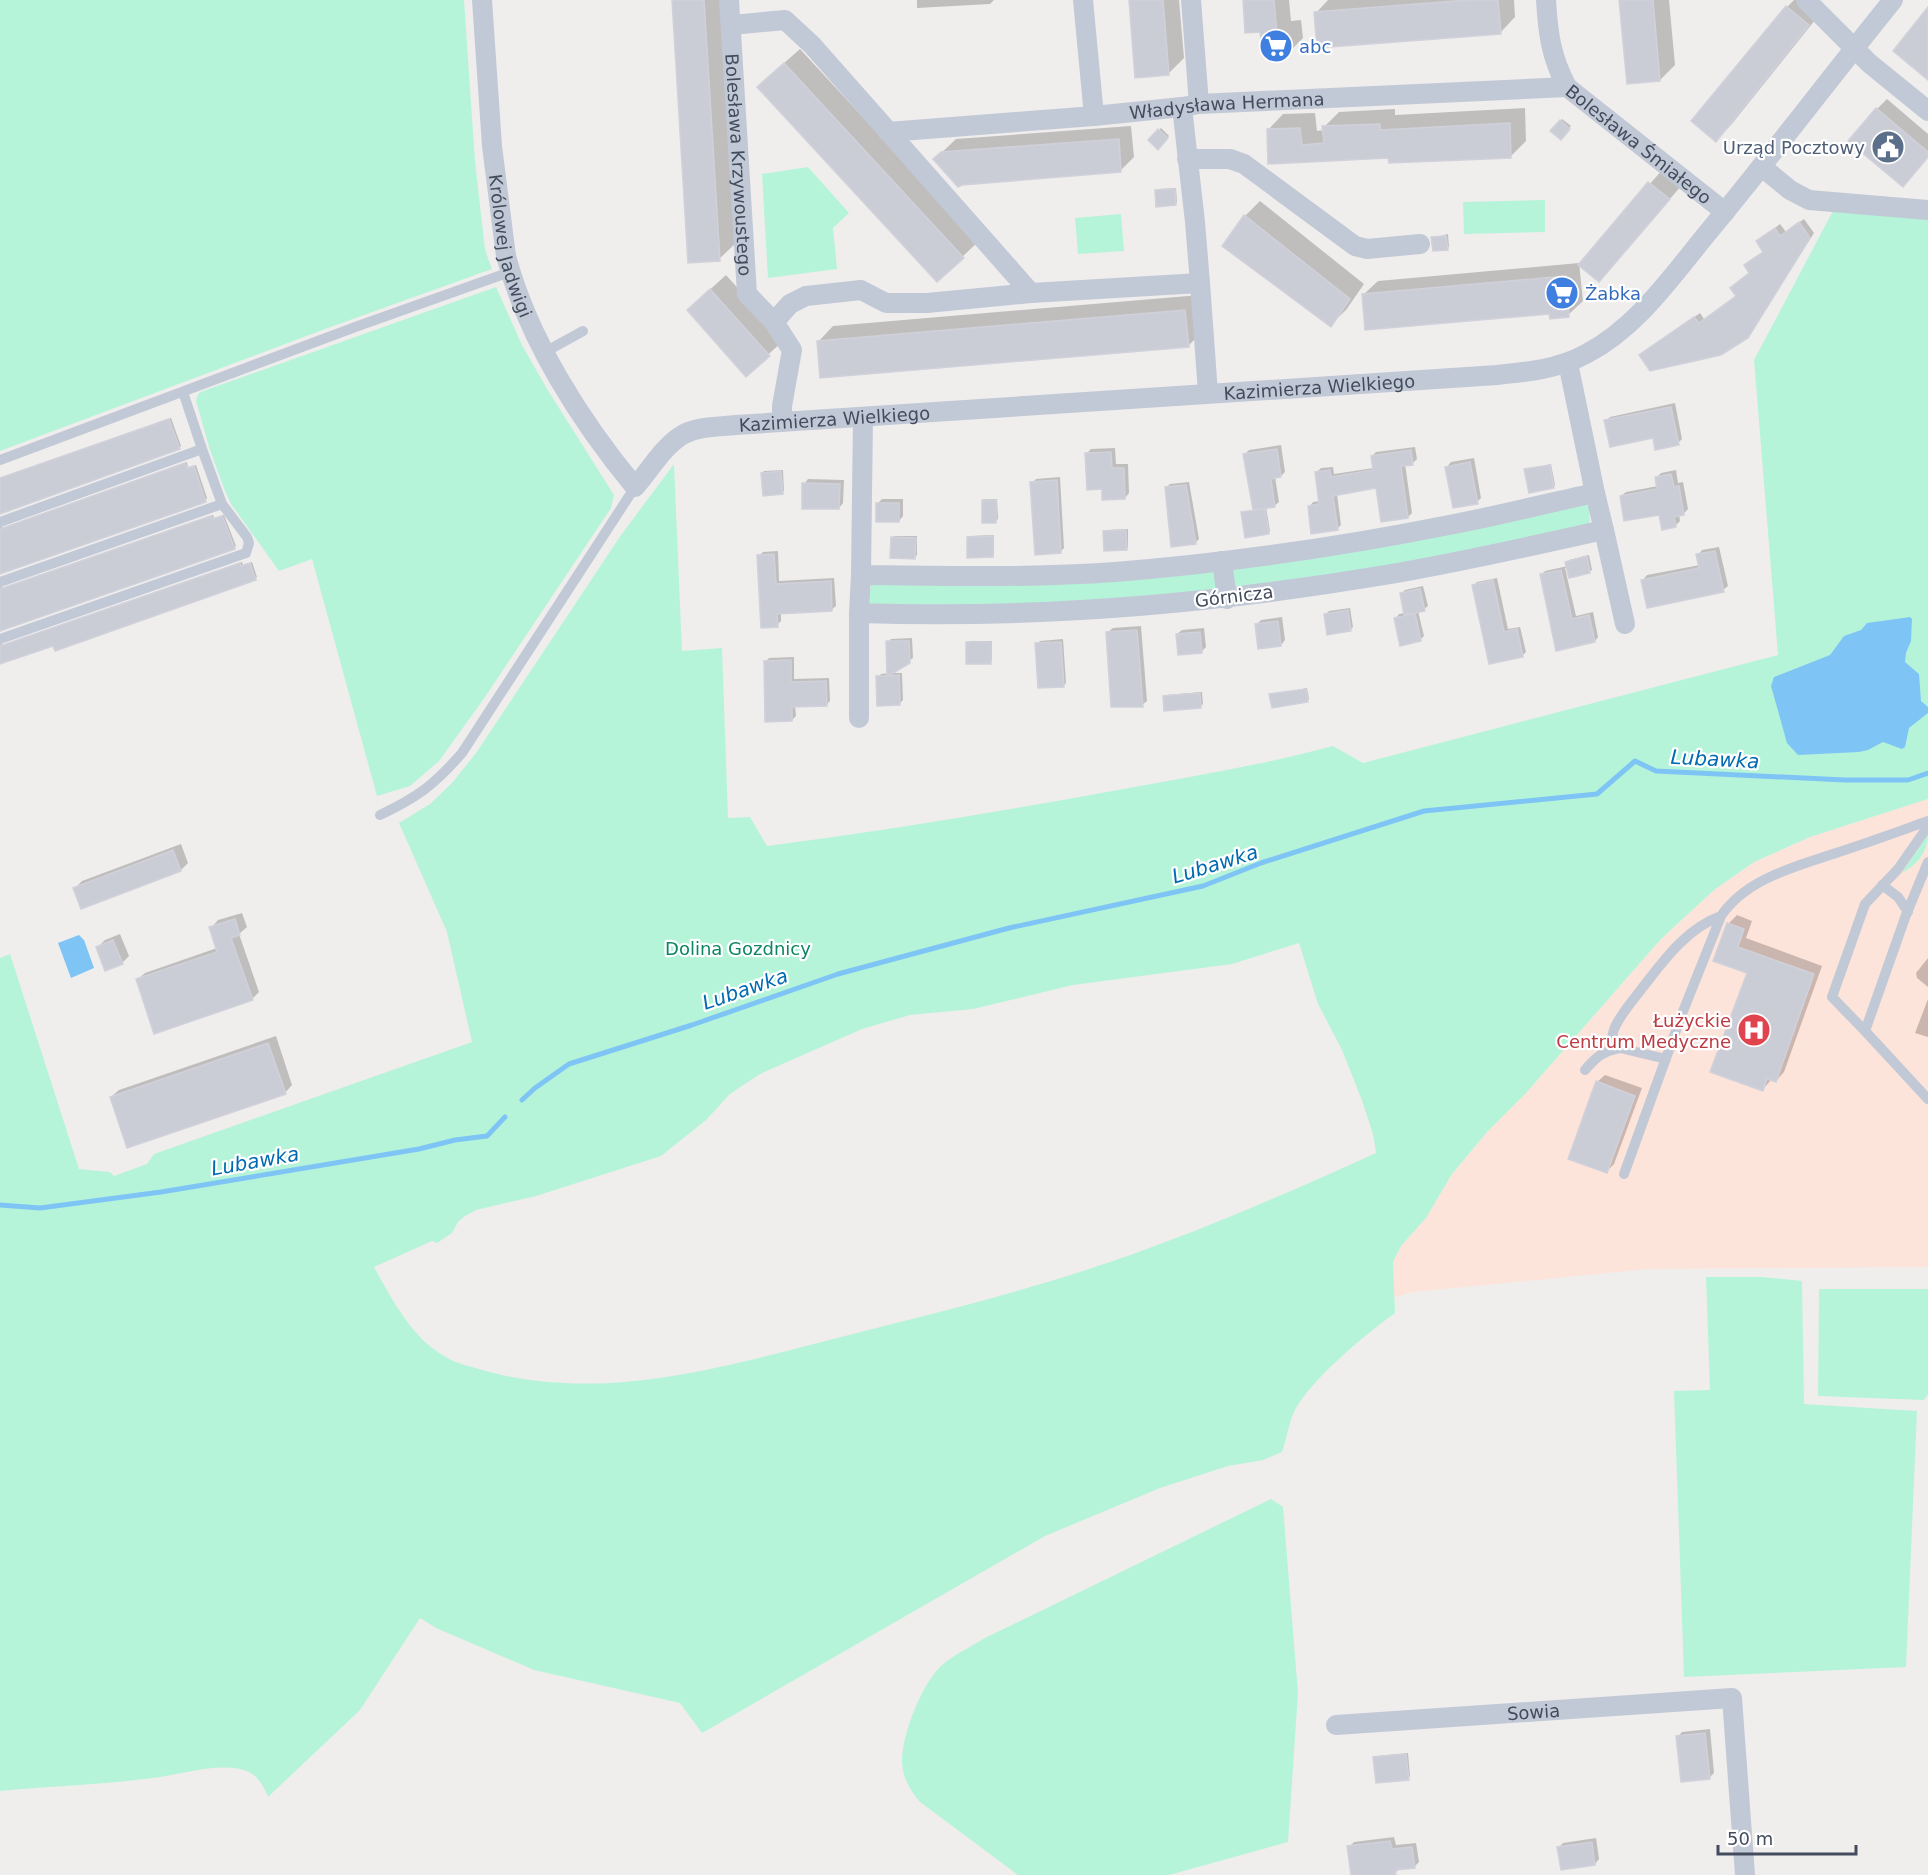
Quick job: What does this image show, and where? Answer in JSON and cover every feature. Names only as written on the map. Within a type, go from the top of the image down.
[{"type":"street","name":"Królowej Jadwigi","points":[[482,0],[492,146],[510,272],[525,313],[545,352],[584,417],[617,465],[636,487]]},
{"type":"street","name":"Bolesława Krzywoustego","points":[[729,0],[747,294],[774,322],[792,350],[782,406],[782,422]]},
{"type":"street","points":[[1083,0],[1094,116]]},
{"type":"street","points":[[1191,0],[1187,159],[1195,222],[1208,393]]},
{"type":"street","name":"Bolesława Śmiałego","points":[[1546,0],[1549,41],[1556,66],[1567,87],[1725,212]]},
{"type":"street","points":[[1806,0],[1854,50],[1928,111]]},
{"type":"street","name":"Kazimierza Wielkiego","points":[[636,487],[671,445],[684,435],[700,429],[1533,372],[1568,363],[1605,342],[1648,305],[1762,167],[1893,0]]},
{"type":"street","points":[[730,25],[785,20],[812,45],[1031,293]]},
{"type":"street","name":"Władysława Hermana","points":[[888,132],[1190,106],[1567,87]]},
{"type":"street","points":[[1187,159],[1230,159],[1244,164],[1355,246],[1367,249],[1420,244]]},
{"type":"street","points":[[1762,167],[1790,190],[1809,200],[1928,210]]},
{"type":"street","points":[[774,322],[790,304],[806,296],[861,290],[886,303],[927,303],[1031,293],[1200,283]]},
{"type":"street","points":[[1568,363],[1625,624]]},
{"type":"street","points":[[859,718],[863,417]]},
{"type":"street","name":"Górnicza","points":[[861,575],[949,576],[1103,572],[1222,561],[1332,546],[1449,525],[1595,493]]},
{"type":"street","name":"Górnicza","points":[[860,613],[953,614],[1066,610],[1227,598],[1387,575],[1604,530]]},
{"type":"street","points":[[1222,561],[1227,598]]},
{"type":"street","name":"Sowia","points":[[1336,1725],[1732,1698],[1745,1875]]},
{"type":"lane","points":[[0,460],[358,326],[510,272]]},
{"type":"lane","points":[[545,352],[583,331]]},
{"type":"lane","points":[[0,639],[246,553],[249,548],[247,537],[222,504],[183,392]]},
{"type":"lane","points":[[0,522],[202,449]]},
{"type":"lane","points":[[381,815],[402,805],[437,782],[462,753],[636,487]]},
{"type":"lane","points":[[0,582],[222,504]]},
{"type":"lane","points":[[1624,1174],[1720,916],[1735,899],[1771,876],[1928,821]]},
{"type":"lane","points":[[1928,826],[1898,869],[1869,899],[1862,911],[1832,997],[1928,1099]]},
{"type":"lane","points":[[1865,1031],[1928,862]]},
{"type":"lane","points":[[1882,885],[1898,897],[1908,912]]},
{"type":"lane","points":[[1666,1059],[1620,1048],[1611,1043],[1616,1026],[1627,1007],[1685,938],[1710,920],[1720,916]]},
{"type":"lane","points":[[1585,1070],[1606,1050],[1620,1048]]},
{"type":"shaded area","name":"Łużyckie Centrum Medyczne","points":[[1928,799],[1928,1267],[1648,1269],[1413,1292],[1393,1298],[1393,1262],[1401,1246],[1426,1218],[1452,1174],[1661,939],[1714,890],[1754,862],[1810,837]]},
{"type":"green space","points":[[0,0],[464,0],[475,161],[485,250],[492,269],[0,451]]},
{"type":"green space","points":[[808,167],[849,213],[833,228],[837,269],[768,278],[762,174]]},
{"type":"green space","points":[[1545,200],[1545,232],[1464,234],[1463,202]]},
{"type":"green space","name":"Dolina Gozdnicy","points":[[1834,209],[1928,216],[1928,799],[1810,837],[1754,862],[1714,890],[1661,939],[1452,1174],[1426,1218],[1401,1246],[1393,1262],[1395,1313],[1341,1357],[1304,1396],[1294,1413],[1282,1452],[1263,1460],[1228,1466],[1160,1488],[1045,1536],[702,1733],[680,1703],[534,1670],[436,1628],[420,1618],[360,1710],[268,1797],[253,1774],[227,1767],[134,1780],[0,1791],[0,958],[10,954],[79,1169],[110,1172],[114,1176],[147,1164],[154,1154],[472,1042],[447,932],[399,823],[430,804],[452,783],[476,753],[621,535],[674,464],[682,651],[722,648],[728,818],[750,817],[767,846],[1074,798],[1226,770],[1333,746],[1363,763],[1778,655],[1754,360]],"holes":[[[1299,943],[1318,1004],[1342,1050],[1361,1098],[1373,1134],[1376,1153],[1180,1237],[1014,1292],[712,1369],[667,1377],[576,1384],[531,1380],[486,1371],[444,1356],[432,1348],[412,1328],[374,1267],[432,1241],[437,1243],[452,1233],[458,1222],[465,1216],[476,1210],[536,1196],[661,1156],[706,1120],[729,1095],[762,1073],[862,1029],[910,1015],[973,1009],[1073,985],[1232,964]]]},
{"type":"green space","points":[[1121,214],[1124,251],[1078,254],[1075,218]]},
{"type":"green space","points":[[496,287],[522,345],[614,495],[611,508],[485,697],[439,761],[410,786],[377,796],[312,559],[279,571],[231,504],[210,450],[196,401],[198,394],[203,391]]},
{"type":"green space","points":[[1586,504],[1589,508],[1590,524],[1449,557],[1235,590],[1232,568]]},
{"type":"green space","points":[[1214,571],[1217,590],[1041,606],[870,604],[869,602],[871,584]]},
{"type":"green space","points":[[1928,834],[1926,847],[1921,857],[1902,873]]},
{"type":"green space","points":[[1706,1277],[1762,1277],[1802,1281],[1804,1404],[1917,1411],[1906,1667],[1684,1677],[1674,1391],[1710,1390]]},
{"type":"green space","points":[[1819,1289],[1928,1289],[1928,1394],[1924,1400],[1818,1396]]},
{"type":"green space","points":[[1271,1499],[1283,1507],[1298,1693],[1288,1842],[1169,1875],[1018,1875],[920,1802],[910,1788],[902,1767],[905,1737],[927,1684],[942,1665],[985,1638]]},
{"type":"water","points":[[1910,617],[1912,619],[1911,641],[1905,662],[1919,674],[1921,701],[1928,707],[1928,713],[1909,728],[1905,747],[1902,749],[1883,742],[1859,752],[1798,755],[1787,743],[1771,686],[1774,677],[1830,655],[1844,636],[1861,630],[1867,623]]},
{"type":"water","points":[[79,935],[84,940],[94,968],[71,978],[58,943]]},
{"type":"building","points":[[672,0],[704,0],[720,261],[688,263]]},
{"type":"building","points":[[1129,0],[1163,0],[1169,75],[1135,78]]},
{"type":"building","points":[[1243,0],[1274,0],[1277,35],[1287,34],[1290,54],[1263,57],[1260,32],[1245,33]]},
{"type":"building","points":[[1468,0],[1498,0],[1501,34],[1317,48],[1314,12]]},
{"type":"building","points":[[1619,0],[1653,0],[1660,81],[1627,84]]},
{"type":"building","points":[[1786,6],[1809,25],[1716,142],[1691,121]]},
{"type":"building","points":[[1928,7],[1928,80],[1893,51]]},
{"type":"building","points":[[784,63],[964,258],[937,282],[757,87]]},
{"type":"building","name":"Urząd Pocztowy","points":[[1876,108],[1928,152],[1928,157],[1903,187],[1848,141]]},
{"type":"building","points":[[1560,120],[1570,129],[1561,140],[1550,131]]},
{"type":"building","points":[[1510,123],[1511,158],[1389,163],[1388,158],[1268,164],[1267,129],[1300,128],[1302,145],[1324,143],[1322,126],[1380,124],[1380,130]]},
{"type":"building","points":[[1158,129],[1168,138],[1158,150],[1148,140]]},
{"type":"building","points":[[1119,139],[1121,172],[958,187],[933,159],[941,152]]},
{"type":"building","points":[[1648,182],[1670,199],[1599,282],[1578,265]]},
{"type":"building","points":[[1175,189],[1176,205],[1156,207],[1155,190]]},
{"type":"building","points":[[1244,215],[1350,299],[1331,327],[1222,246]]},
{"type":"building","points":[[1799,222],[1810,238],[1748,338],[1721,355],[1650,371],[1639,355],[1694,317],[1699,323],[1736,296],[1730,288],[1749,273],[1744,265],[1763,252],[1756,241],[1775,228],[1780,236]]},
{"type":"building","points":[[1446,236],[1448,250],[1433,251],[1431,237]]},
{"type":"building","points":[[1566,276],[1569,317],[1550,319],[1549,314],[1365,330],[1362,294]]},
{"type":"building","points":[[710,289],[770,356],[746,377],[687,310]]},
{"type":"building","points":[[1185,310],[1189,347],[820,378],[817,341]]},
{"type":"building","points":[[1671,407],[1679,445],[1655,450],[1653,438],[1610,447],[1604,420]]},
{"type":"building","points":[[169,419],[180,449],[0,514],[0,478]]},
{"type":"building","points":[[1277,449],[1281,477],[1271,479],[1275,507],[1253,510],[1243,454]]},
{"type":"building","points":[[1411,450],[1413,465],[1401,466],[1408,518],[1381,522],[1376,488],[1333,496],[1338,530],[1311,534],[1308,506],[1319,504],[1315,472],[1330,470],[1331,477],[1373,470],[1371,456]]},
{"type":"building","points":[[1111,452],[1112,468],[1124,468],[1125,499],[1102,500],[1102,489],[1087,490],[1085,453]]},
{"type":"building","points":[[1470,462],[1478,504],[1453,508],[1445,467]]},
{"type":"building","points":[[185,463],[187,468],[194,466],[206,502],[0,574],[0,529]]},
{"type":"building","points":[[1550,465],[1554,488],[1529,493],[1524,469]]},
{"type":"building","points":[[781,471],[783,494],[763,496],[761,473]]},
{"type":"building","points":[[1671,474],[1674,487],[1679,486],[1684,515],[1674,517],[1676,527],[1662,530],[1659,515],[1624,521],[1620,496],[1657,489],[1655,477]]},
{"type":"building","points":[[1057,480],[1061,553],[1035,555],[1030,482]]},
{"type":"building","points":[[802,483],[840,484],[839,509],[802,509]]},
{"type":"building","points":[[1186,485],[1196,544],[1171,547],[1165,487]]},
{"type":"building","points":[[982,500],[996,500],[996,523],[982,523]]},
{"type":"building","points":[[876,503],[899,503],[899,522],[876,522]]},
{"type":"building","points":[[1265,509],[1269,534],[1245,538],[1241,512]]},
{"type":"building","points":[[211,516],[213,519],[222,516],[235,549],[0,631],[0,589]]},
{"type":"building","points":[[1126,530],[1127,550],[1104,551],[1103,531]]},
{"type":"building","points":[[993,536],[993,557],[967,558],[967,537]]},
{"type":"building","points":[[891,537],[916,538],[915,559],[890,558]]},
{"type":"building","points":[[1715,551],[1724,592],[1647,608],[1641,580],[1699,568],[1696,554]]},
{"type":"building","points":[[774,554],[776,584],[831,581],[832,611],[777,614],[778,627],[761,628],[757,555]]},
{"type":"building","points":[[1587,556],[1590,573],[1569,578],[1565,562]]},
{"type":"building","points":[[240,563],[241,566],[250,563],[256,580],[55,651],[53,646],[0,664],[0,646]]},
{"type":"building","points":[[1561,570],[1572,619],[1589,615],[1595,642],[1556,651],[1540,574]]},
{"type":"building","points":[[1493,580],[1504,632],[1517,629],[1523,657],[1489,664],[1472,585]]},
{"type":"building","points":[[1420,589],[1425,611],[1404,615],[1400,593]]},
{"type":"building","points":[[1348,610],[1351,631],[1327,635],[1324,614]]},
{"type":"building","points":[[1415,613],[1421,641],[1400,646],[1394,618]]},
{"type":"building","points":[[1278,621],[1281,646],[1258,649],[1255,624]]},
{"type":"building","points":[[1137,630],[1143,707],[1111,707],[1106,632]]},
{"type":"building","points":[[1200,632],[1202,653],[1178,655],[1176,634]]},
{"type":"building","points":[[886,641],[909,641],[910,663],[888,676],[899,675],[900,705],[877,706],[876,676],[887,676]]},
{"type":"building","points":[[966,642],[991,642],[991,664],[966,664]]},
{"type":"building","points":[[1061,642],[1064,687],[1038,688],[1035,643]]},
{"type":"building","points":[[791,660],[791,682],[826,681],[827,706],[792,707],[792,721],[765,722],[764,661]]},
{"type":"building","points":[[1306,689],[1308,702],[1272,708],[1269,694]]},
{"type":"building","points":[[1200,693],[1201,708],[1164,711],[1163,696]]},
{"type":"building","points":[[173,850],[181,871],[81,909],[73,888]]},
{"type":"building","points":[[235,919],[240,935],[231,938],[253,1000],[154,1034],[136,979],[217,952],[209,927]]},
{"type":"building","points":[[1727,923],[1744,929],[1738,947],[1814,974],[1776,1082],[1767,1079],[1763,1091],[1710,1072],[1747,973],[1713,961]]},
{"type":"building","points":[[113,940],[123,964],[105,971],[96,947]]},
{"type":"building","points":[[268,1043],[286,1094],[127,1148],[110,1097]]},
{"type":"building","points":[[1596,1081],[1635,1096],[1607,1173],[1568,1159]]},
{"type":"building","points":[[1705,1733],[1710,1779],[1681,1782],[1676,1736]]},
{"type":"building","points":[[1406,1754],[1409,1780],[1376,1783],[1373,1757]]},
{"type":"building","points":[[1390,1841],[1392,1849],[1412,1847],[1415,1868],[1395,1870],[1396,1875],[1351,1875],[1347,1846]]},
{"type":"building","points":[[1592,1842],[1595,1865],[1561,1870],[1557,1847]]},
{"type":"waterway","name":"Lubawka","points":[[522,1100],[569,1064],[692,1025],[838,974],[1009,928],[1203,886],[1261,863],[1424,811],[1597,794],[1635,761],[1656,771],[1845,780],[1908,780],[1928,773]]},
{"type":"waterway","name":"Lubawka","points":[[0,1205],[40,1208],[161,1192],[419,1149],[455,1140],[487,1136],[505,1117]]},
{"type":"place","name":"abc","points":[[1276,46]]},
{"type":"place","name":"Urząd Pocztowy","points":[[1888,147]]},
{"type":"place","name":"Żabka","points":[[1562,293]]},
{"type":"place","name":"Łużyckie Centrum Medyczne","points":[[1754,1030]]}]
